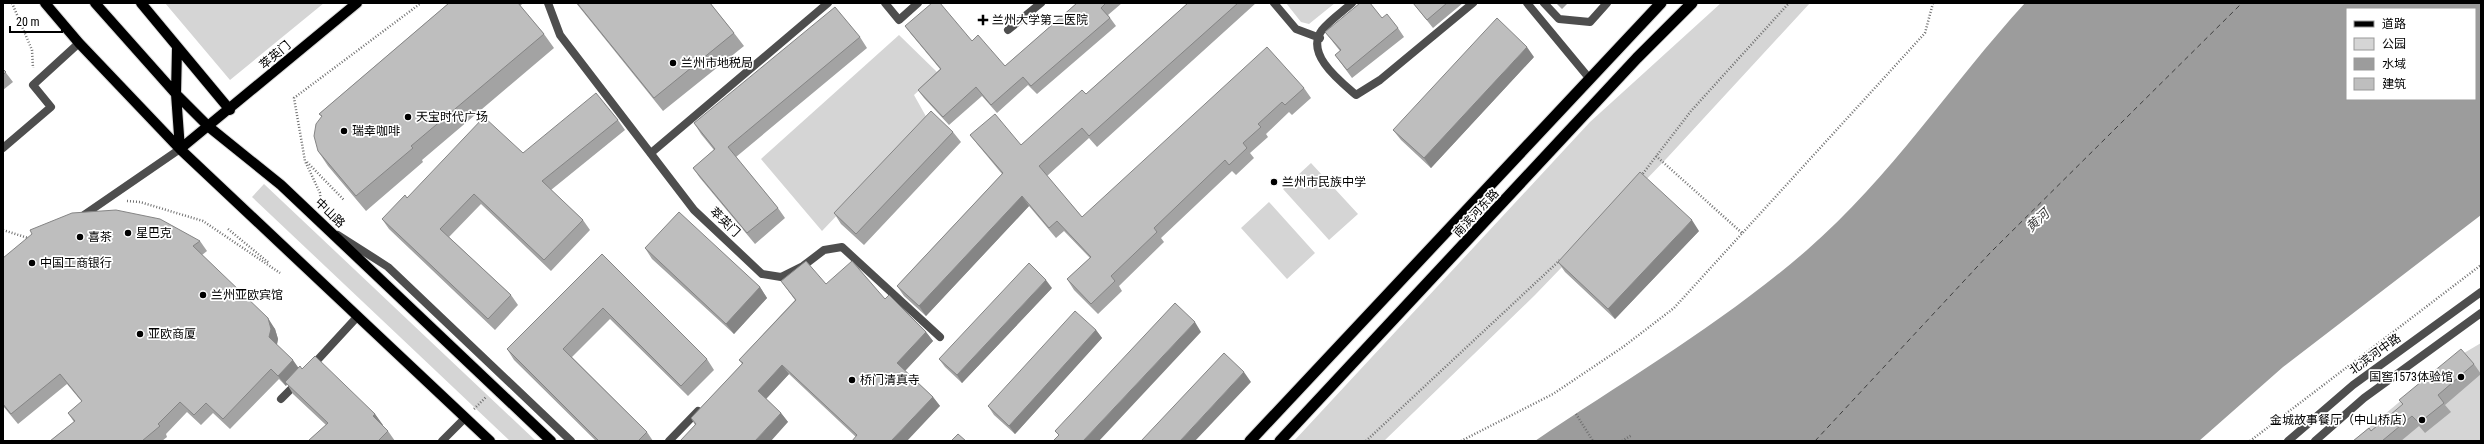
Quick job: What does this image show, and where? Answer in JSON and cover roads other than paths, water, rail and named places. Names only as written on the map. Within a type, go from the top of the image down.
[{"type":"highway","name":"南滨河东路","points":[[1250,441],[1334,354],[1589,78],[1661,3]]},
{"type":"highway","name":"南滨河东路","points":[[1280,441],[1637,58],[1692,3]]},
{"type":"main road","points":[[45,3],[79,43],[180,149],[490,441]]},
{"type":"main road","name":"中山路","points":[[95,3],[176,94],[208,127],[281,184],[551,441]]},
{"type":"main road","points":[[141,3],[230,110]]},
{"type":"main road","name":"萃英门","points":[[180,149],[230,110],[357,3]]},
{"type":"main road","points":[[177,48],[176,94],[180,149]]},
{"type":"street","name":"萃英门","points":[[548,3],[560,35],[694,210],[762,274],[781,277],[803,266],[824,250],[842,247],[940,337]]},
{"type":"street","points":[[651,153],[828,3]]},
{"type":"street","points":[[885,3],[899,20],[918,3]]},
{"type":"street","points":[[1008,30],[1041,3]]},
{"type":"street","points":[[1274,3],[1296,29],[1320,38]]},
{"type":"street","points":[[1352,3],[1321,31],[1319,53],[1333,75],[1356,95],[1380,80],[1473,3]]},
{"type":"street","points":[[1527,3],[1589,78]]},
{"type":"street","points":[[1544,3],[1559,19],[1590,22],[1607,3]]},
{"type":"street","points":[[3,148],[51,107],[33,85],[79,43]]},
{"type":"street","points":[[71,221],[85,215],[180,149]]},
{"type":"street","points":[[324,226],[388,267],[570,441]]},
{"type":"street","name":"北滨河中路","points":[[2288,441],[2353,384],[2481,292]]},
{"type":"street","points":[[2315,441],[2364,398],[2481,313]]},
{"type":"street","points":[[281,399],[358,316]]},
{"type":"street","points":[[669,441],[702,407]]},
{"type":"street","points":[[442,441],[465,418]]},
{"type":"water","name":"黄河","points":[[2025,3],[2481,3],[2481,215],[2283,367],[2199,441],[1535,441],[1674,350],[1742,302],[1807,250],[1866,192],[1920,130]]},
{"type":"place","name":"兰州大学第二医院","points":[[983,20]]},
{"type":"place","name":"兰州市地税局","points":[[673,63]]},
{"type":"place","name":"天宝时代广场","points":[[408,117]]},
{"type":"place","name":"瑞幸咖啡","points":[[344,131]]},
{"type":"place","name":"兰州市民族中学","points":[[1274,182]]},
{"type":"place","name":"星巴克","points":[[128,233]]},
{"type":"place","name":"喜茶","points":[[80,237]]},
{"type":"place","name":"中国工商银行","points":[[32,263]]},
{"type":"place","name":"兰州亚欧宾馆","points":[[203,295]]},
{"type":"place","name":"亚欧商厦","points":[[140,334]]},
{"type":"place","name":"国窖1573体验馆","points":[[2461,377]]},
{"type":"place","name":"桥门清真寺","points":[[852,380]]},
{"type":"place","name":"金城故事餐厅（中山桥店）","points":[[2422,420]]}]
